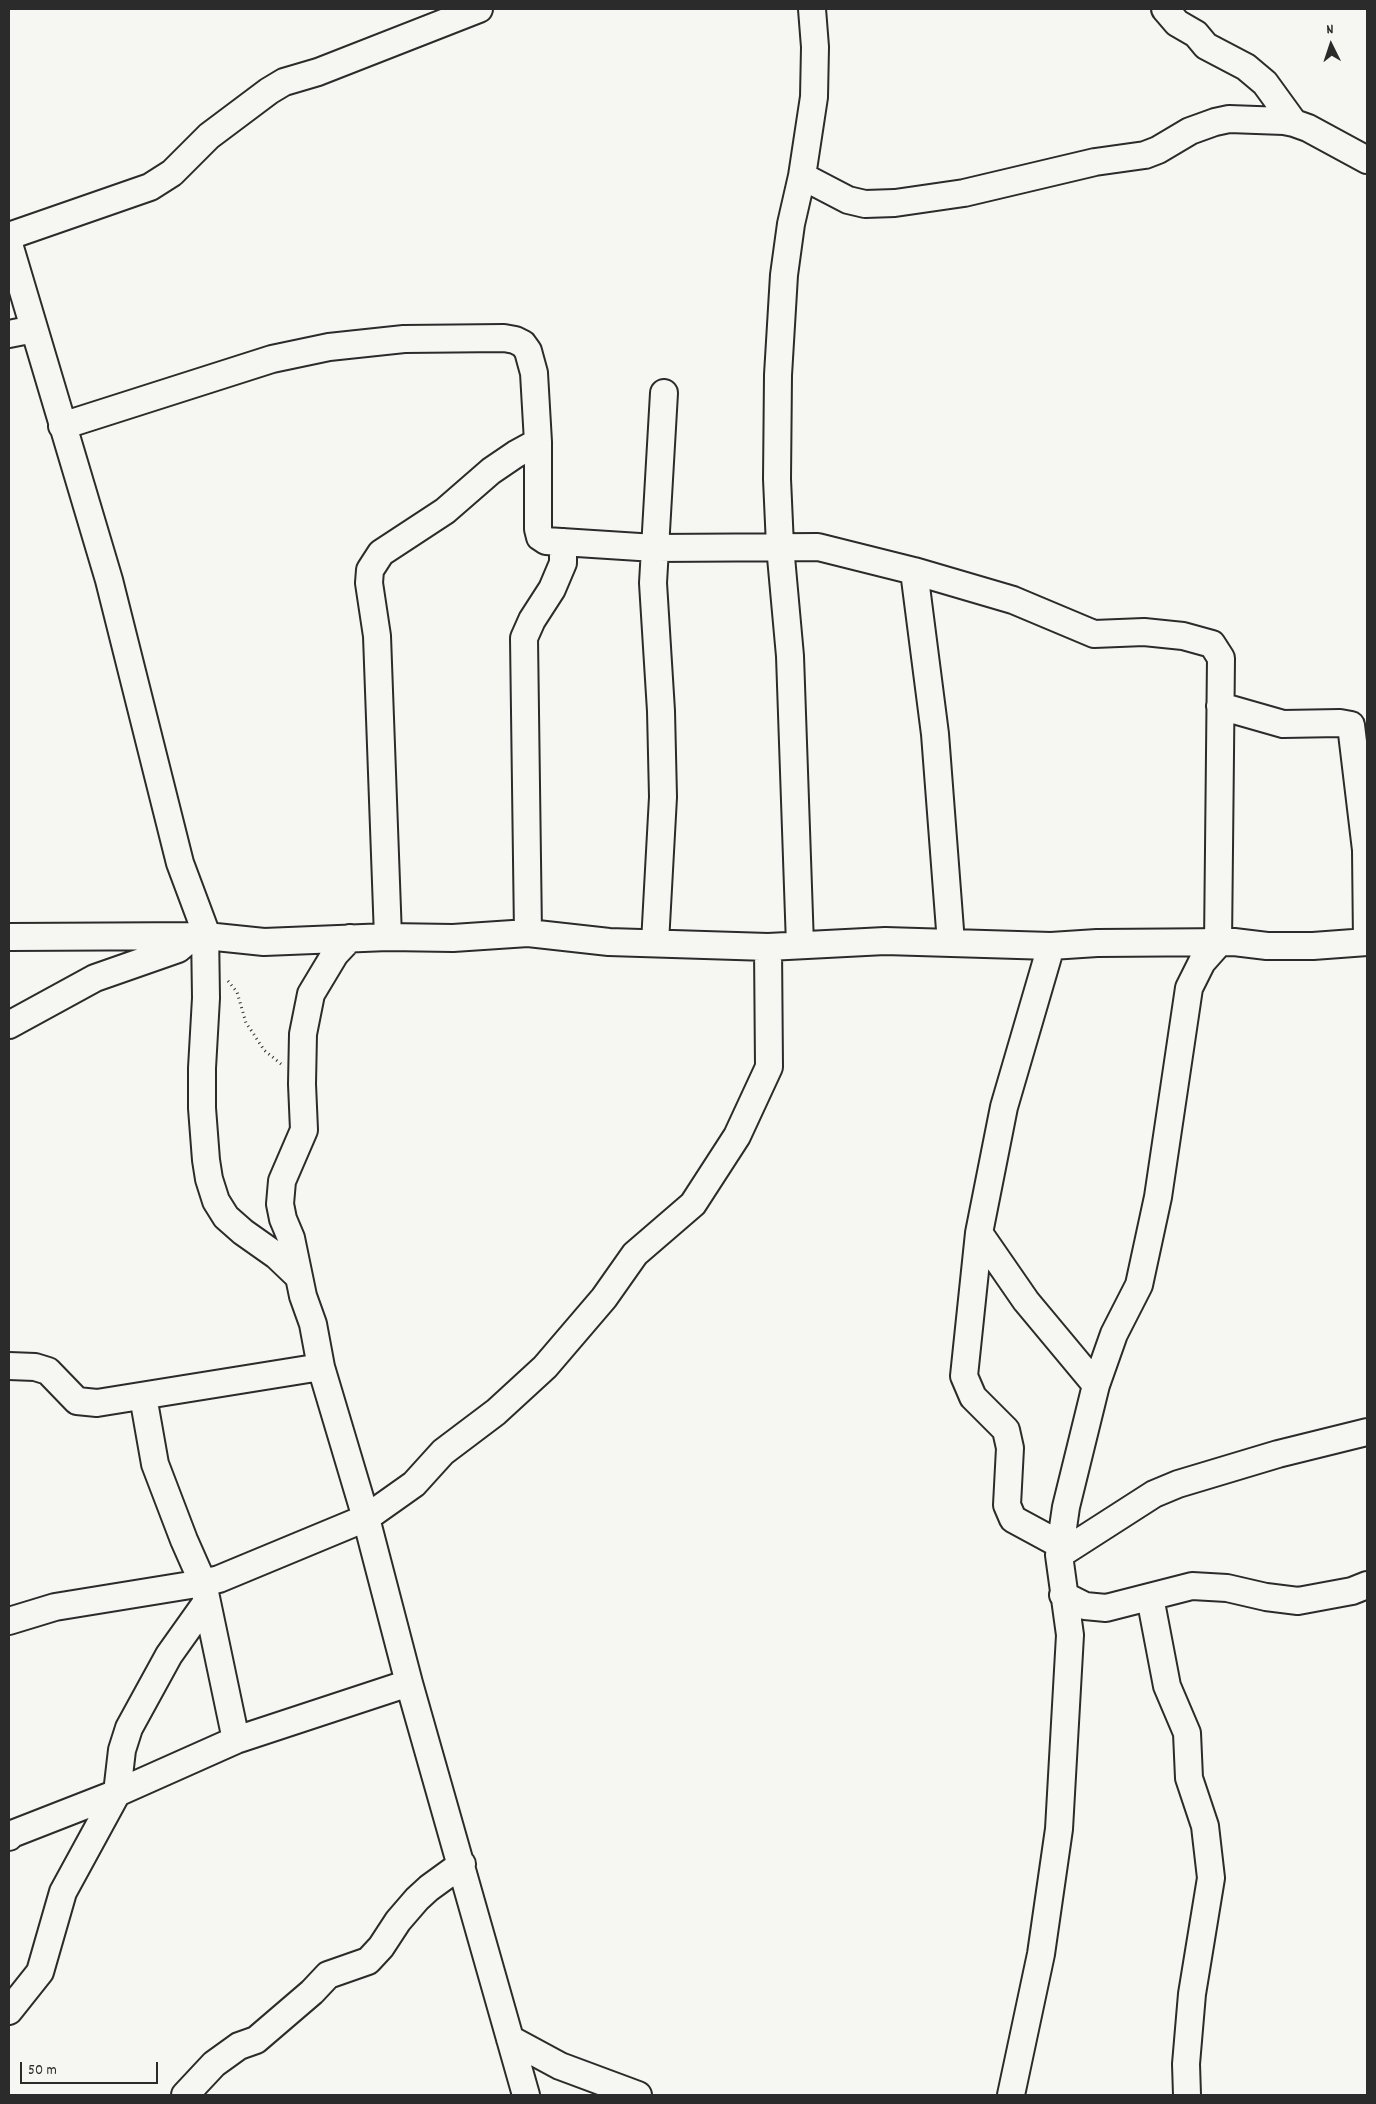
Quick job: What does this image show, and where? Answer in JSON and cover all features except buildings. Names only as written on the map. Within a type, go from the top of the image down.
[{"type":"street","points":[[9,236],[150,187],[172,173],[209,136],[284,82],[318,72],[479,9]]},
{"type":"street","points":[[800,945],[790,656],[780,546],[777,479],[778,375],[784,274],[814,97],[815,47],[812,9]]},
{"type":"street","points":[[1165,9],[1177,23],[1196,34],[1206,46],[1246,67],[1265,83],[1294,123]]},
{"type":"street","points":[[802,176],[848,200],[866,204],[895,203],[964,193],[1095,162],[1144,155],[1158,150],[1190,131],[1229,119],[1284,120],[1308,128],[1367,160]]},
{"type":"street","points":[[9,244],[109,580],[180,862],[205,930],[202,940],[202,1088],[206,1160],[209,1179],[216,1201],[226,1217],[243,1232],[277,1256],[299,1277]]},
{"type":"street","points":[[9,334],[34,329]]},
{"type":"street","points":[[62,426],[263,362],[329,347],[404,339],[504,338],[523,344],[532,362],[538,442],[538,529],[540,537],[546,540],[655,548],[818,547],[914,571],[1013,600],[1094,634],[1144,632],[1183,636],[1212,644],[1221,658],[1218,944],[1202,962],[1190,988],[1158,1197],[1139,1285],[1114,1334],[1096,1384],[1066,1507],[1060,1550],[1070,1634],[1059,1830],[1041,1954],[1011,2095]]},
{"type":"street","points":[[655,943],[663,797],[661,711],[653,583],[664,393]]},
{"type":"street","points":[[388,937],[377,636],[369,583],[370,570],[381,553],[445,511],[492,471],[516,454],[538,442]]},
{"type":"street","points":[[528,932],[524,638],[532,620],[552,589],[563,563],[563,542]]},
{"type":"street","points":[[914,571],[935,734],[951,943]]},
{"type":"street","points":[[9,937],[264,942],[388,937],[453,938],[528,932],[609,942],[768,948],[885,941],[1051,946],[1097,943],[1218,944],[1234,942],[1267,946],[1313,946],[1367,942],[1366,850],[1351,725],[1340,722],[1283,724],[1220,706]]},
{"type":"street","points":[[350,938],[335,954],[311,994],[303,1034],[302,1084],[304,1130],[282,1181],[280,1193],[283,1219],[292,1238],[303,1296],[313,1324],[321,1367],[366,1518],[409,1683],[462,1864],[526,2095]]},
{"type":"street","points":[[9,1025],[94,978],[202,940]]},
{"type":"street","points":[[1051,946],[1004,1107],[979,1233],[964,1376],[973,1397],[1006,1430],[1010,1448],[1007,1505],[1013,1518],[1060,1550]]},
{"type":"street","points":[[9,2012],[40,1972],[63,1892],[117,1793],[122,1750],[129,1728],[204,1593],[219,1579],[366,1518],[414,1484],[443,1452],[496,1412],[545,1367],[604,1298],[635,1254],[693,1204],[737,1136],[769,1067],[768,948]]},
{"type":"street","points":[[979,1233],[1026,1301],[1096,1384]]},
{"type":"street","points":[[9,1366],[35,1366],[48,1370],[77,1401],[97,1404],[321,1367]]},
{"type":"street","points":[[143,1396],[155,1464],[204,1593],[236,1740]]},
{"type":"street","points":[[1060,1550],[1154,1494],[1178,1484],[1278,1454],[1367,1432]]},
{"type":"street","points":[[1064,1595],[1084,1606],[1106,1608],[1192,1586],[1227,1588],[1266,1597],[1298,1601],[1352,1591],[1367,1585]]},
{"type":"street","points":[[9,1621],[55,1607],[204,1593]]},
{"type":"street","points":[[1150,1597],[1167,1686],[1187,1733],[1188,1778],[1205,1826],[1211,1878],[1192,1994],[1186,2064],[1187,2095]]},
{"type":"street","points":[[9,1837],[12,1834],[117,1793],[236,1740],[409,1683]]},
{"type":"street","points":[[185,2095],[214,2064],[239,2046],[256,2040],[312,1992],[328,1975],[368,1961],[381,1947],[398,1921],[418,1899],[429,1888],[462,1864]]},
{"type":"street","points":[[510,2039],[560,2066],[638,2095]]},
{"type":"path","points":[[202,940],[237,992],[246,1023],[264,1050],[302,1084]]}]
